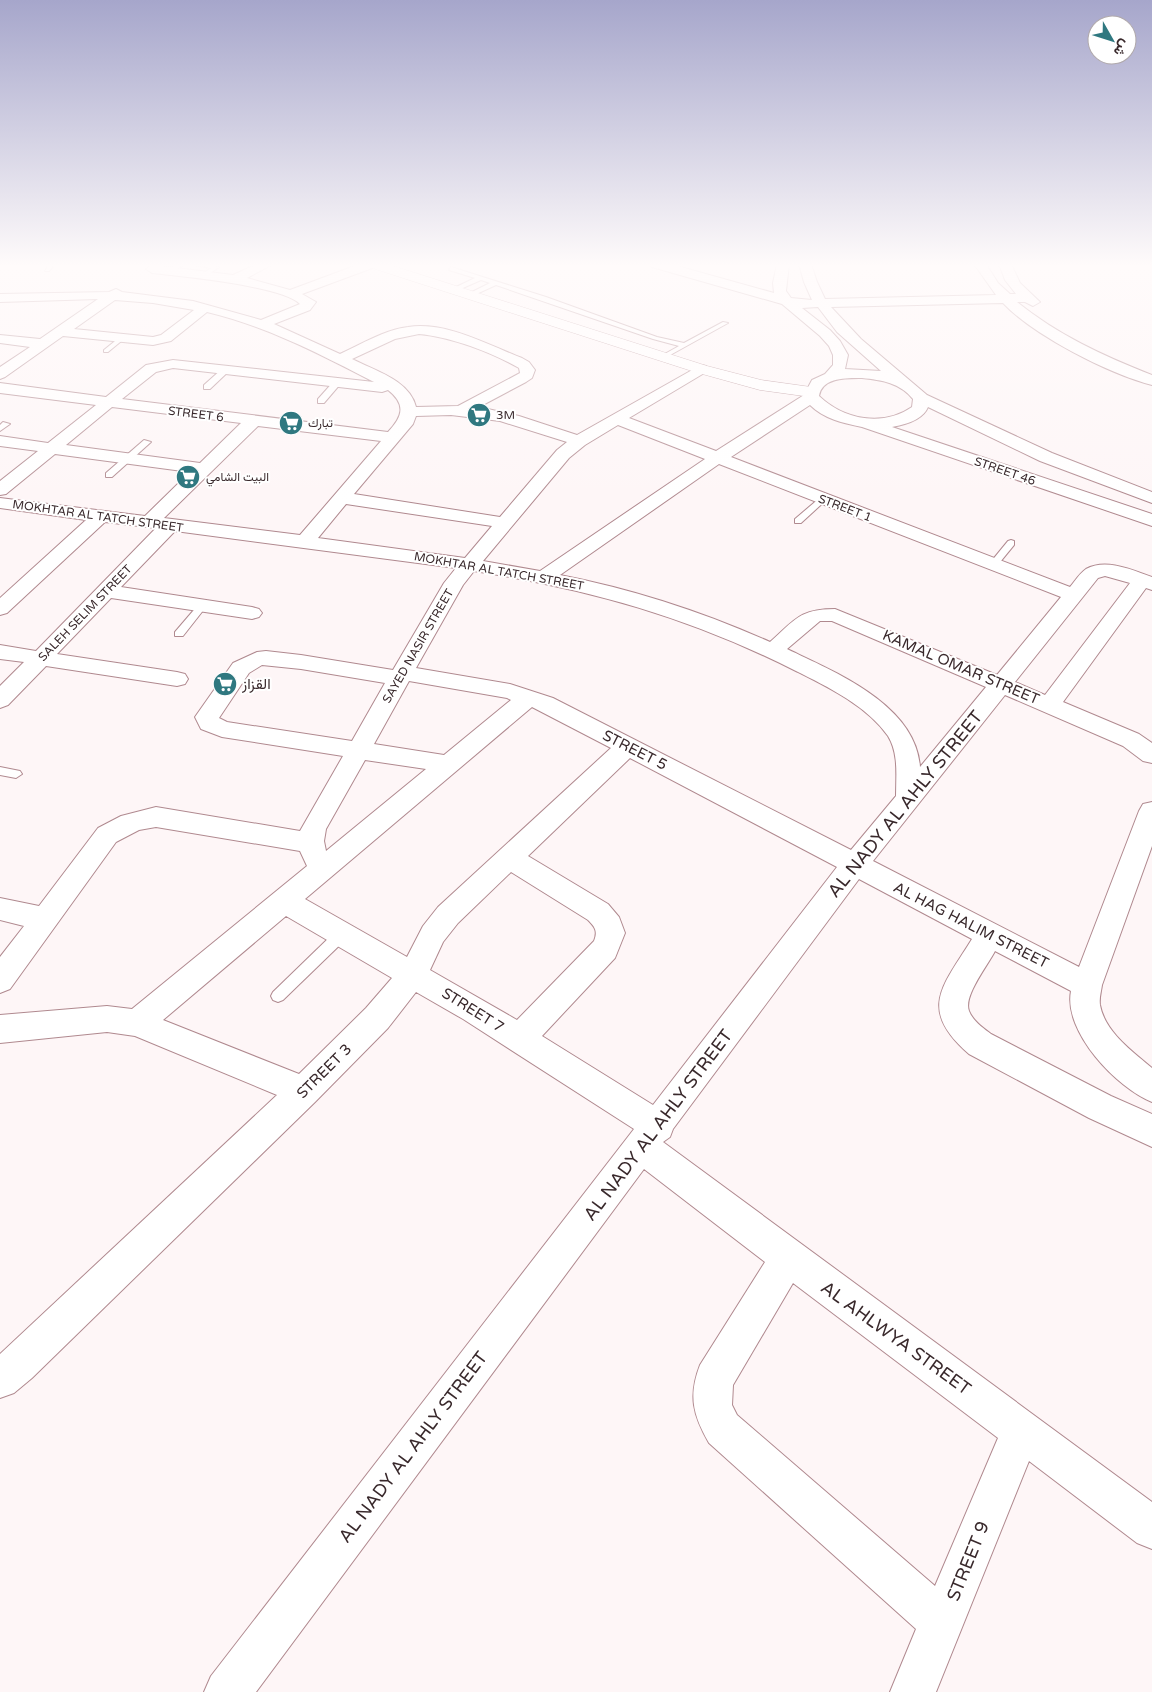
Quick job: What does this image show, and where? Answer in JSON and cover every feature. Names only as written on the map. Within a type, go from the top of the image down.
[{"type":"street","points":[[34,343],[43,344]]},
{"type":"street","points":[[302,343],[340,359],[403,395],[409,403],[410,412],[407,421],[306,541]]},
{"type":"street","points":[[340,359],[377,343]]},
{"type":"street","points":[[462,410],[521,379],[527,375],[528,370],[517,361],[469,343]]},
{"type":"street","points":[[620,343],[701,369],[760,385],[811,395],[821,408],[828,412],[858,421],[885,422],[907,418],[920,409],[921,398]]},
{"type":"street","points":[[544,577],[811,395],[814,386],[830,377],[841,366],[840,353],[832,343]]},
{"type":"street","points":[[858,343],[906,384]]},
{"type":"street","points":[[1069,343],[1094,356],[1152,380]]},
{"type":"street","points":[[0,374],[43,344]]},
{"type":"street","points":[[1124,354],[1152,366]]},
{"type":"street","points":[[0,490],[151,368],[158,365],[172,364],[392,388]]},
{"type":"street","name":"SAYED NASIR STREET","points":[[310,843],[314,829],[358,750],[454,583],[468,564],[506,523],[555,462],[579,441],[701,369]]},
{"type":"street","points":[[830,377],[848,374],[868,374],[882,376],[906,384]]},
{"type":"street","name":"STREET 46","points":[[906,384],[921,398],[1037,453],[1152,498]]},
{"type":"street","name":"STREET 6","points":[[0,388],[393,438]]},
{"type":"street","points":[[410,412],[462,410],[489,414],[515,419],[579,441]]},
{"type":"street","name":"STREET 1","points":[[616,419],[1073,595]]},
{"type":"street","points":[[148,523],[254,421]]},
{"type":"street","name":"STREET 46","points":[[858,421],[1152,520]]},
{"type":"street","points":[[0,441],[204,469]]},
{"type":"street","points":[[342,498],[506,523]]},
{"type":"street","name":"MOKHTAR AL TATCH STREET","points":[[0,503],[169,526],[306,541],[468,564],[544,577],[636,599],[681,614],[773,650],[867,702],[890,724],[906,748],[909,798]]},
{"type":"street","points":[[0,609],[101,516]]},
{"type":"street","name":"SALEH SELIM STREET","points":[[0,700],[169,526]]},
{"type":"street","name":"AL NADY AL AHLY STREET","points":[[227,1692],[855,864],[1073,595],[1091,574],[1102,570],[1147,583]]},
{"type":"street","points":[[1049,705],[1147,583]]},
{"type":"street","points":[[107,591],[252,614]]},
{"type":"street","name":"KAMAL OMAR STREET","points":[[773,650],[810,618],[816,615],[834,615],[1131,740],[1152,755]]},
{"type":"street","points":[[0,652],[177,679]]},
{"type":"street","name":"STREET 5","points":[[358,750],[222,730],[209,723],[207,717],[241,668],[257,659],[266,658],[489,687],[529,697],[628,746],[855,864]]},
{"type":"street","points":[[137,1023],[529,697]]},
{"type":"street","name":"STREET 3","points":[[0,1379],[304,1091],[377,1018],[413,974],[433,934],[448,915],[628,746]]},
{"type":"street","points":[[358,750],[448,764]]},
{"type":"street","points":[[1152,810],[1087,985],[1085,1004],[1092,1026],[1107,1047],[1152,1087]]},
{"type":"street","points":[[0,980],[108,835],[122,825],[139,818],[156,816],[310,843],[314,855],[324,868]]},
{"type":"street","points":[[510,858],[598,912],[609,922],[612,936],[605,949],[519,1039]]},
{"type":"street","name":"AL HAG HALIM STREET","points":[[855,864],[1087,985]]},
{"type":"street","name":"STREET 7","points":[[284,901],[474,1010],[519,1039],[650,1136]]},
{"type":"street","points":[[0,909],[45,918]]},
{"type":"street","points":[[990,934],[954,995],[953,1007],[957,1020],[967,1033],[980,1044],[1152,1131]]},
{"type":"street","points":[[0,1029],[107,1019],[137,1023],[304,1091]]},
{"type":"street","name":"AL AHLWYA STREET","points":[[650,1136],[788,1257],[1152,1528]]},
{"type":"street","points":[[788,1257],[714,1379],[711,1397],[714,1416],[723,1428],[943,1623]]},
{"type":"street","name":"STREET 9","points":[[913,1692],[1021,1430]]},
{"type":"lane","points":[[106,351],[116,343]]},
{"type":"lane","points":[[673,343],[684,346]]},
{"type":"lane","points":[[664,357],[689,343]]},
{"type":"lane","points":[[207,387],[226,370]]},
{"type":"lane","points":[[321,401],[338,382]]},
{"type":"lane","points":[[109,475],[147,442]]},
{"type":"lane","points":[[798,521],[822,499]]},
{"type":"lane","points":[[993,565],[1011,543]]},
{"type":"lane","points":[[179,634],[202,606]]},
{"type":"lane","points":[[0,771],[16,774]]},
{"type":"lane","points":[[278,996],[341,934]]},
{"type":"place","name":"3M","points":[[479,415]]},
{"type":"place","name":"تبارك","points":[[291,423]]},
{"type":"place","name":"البيت الشامي","points":[[188,477]]},
{"type":"place","name":"القزاز","points":[[225,684]]}]
